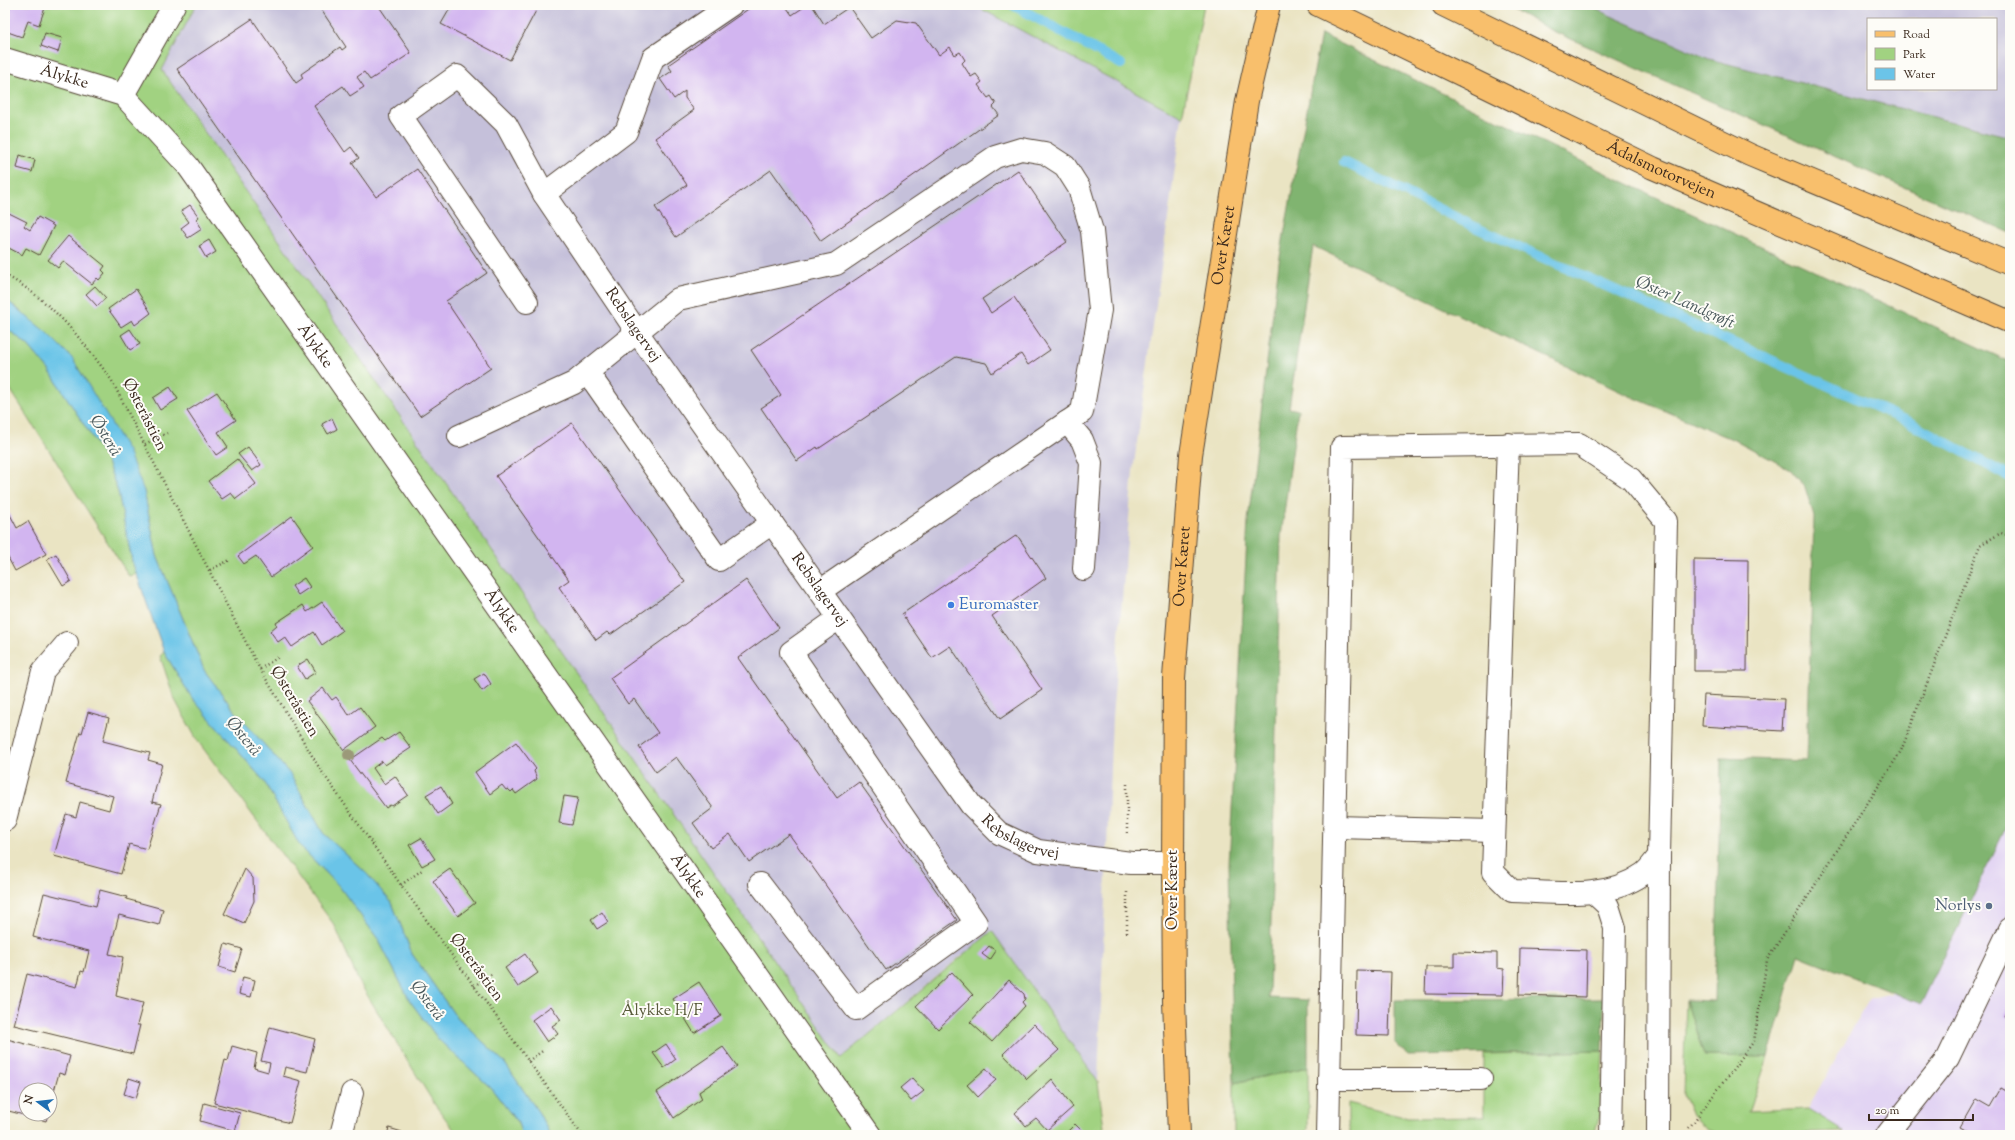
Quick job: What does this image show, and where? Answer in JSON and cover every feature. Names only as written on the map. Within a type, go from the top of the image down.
[{"type":"main road","name":"Over Kæret","points":[[1179,1135],[1174,1001],[1174,678],[1191,455],[1247,101],[1269,5]]},
{"type":"main road","name":"Ådalsmotorvejen","points":[[1318,5],[1653,168],[2010,322]]},
{"type":"main road","points":[[1443,5],[1750,155],[2010,264]]},
{"type":"street","points":[[123,95],[174,5]]},
{"type":"street","points":[[544,194],[626,132],[653,58],[731,5]]},
{"type":"street","name":"Ålykke","points":[[5,59],[123,95],[188,166],[870,1135]]},
{"type":"street","name":"Rebslagervej","points":[[527,302],[401,116],[457,76],[506,124],[544,194],[637,332],[971,805],[999,833],[1038,851],[1131,863],[1173,863]]},
{"type":"street","points":[[459,436],[574,383],[678,299],[836,264],[995,157],[1021,149],[1046,153],[1065,166],[1079,188],[1092,231],[1100,310],[1082,412],[820,591]]},
{"type":"street","points":[[588,373],[719,560],[772,523]]},
{"type":"street","points":[[1067,422],[1082,440],[1090,463],[1084,569]]},
{"type":"street","points":[[1508,444],[1493,872],[1512,891],[1594,893],[1621,886],[1644,874],[1659,856]]},
{"type":"street","points":[[1328,1135],[1342,446],[1579,444],[1631,479],[1666,521],[1659,856],[1658,1135]]},
{"type":"street","points":[[760,884],[856,1009],[976,923],[791,652],[839,618]]},
{"type":"street","points":[[5,820],[43,671],[67,643]]},
{"type":"street","points":[[1334,827],[1494,831]]},
{"type":"street","points":[[1594,893],[1608,906],[1615,928],[1611,1135]]},
{"type":"street","points":[[1887,1135],[1948,1058],[2010,929]]},
{"type":"street","points":[[1329,1079],[1481,1078]]},
{"type":"street","points":[[340,1135],[352,1093]]},
{"type":"path","name":"Østeråstien","points":[[5,275],[42,300],[85,343],[112,380],[260,669],[320,769],[401,885],[582,1135]]},
{"type":"path","points":[[145,444],[167,433]]},
{"type":"path","points":[[1688,1129],[1754,1041],[1767,960],[1901,751],[1980,545],[2001,532],[2010,536]]},
{"type":"path","points":[[210,570],[230,560]]},
{"type":"path","points":[[260,669],[280,656]]},
{"type":"path","points":[[401,885],[422,870]]},
{"type":"path","points":[[474,986],[493,973]]},
{"type":"path","points":[[528,1061],[544,1050]]},
{"type":"shaded area","points":[[196,5],[975,5],[1182,117],[1133,471],[1112,717],[1098,1082],[1073,1048],[963,954],[841,1058],[162,70]]},
{"type":"shaded area","points":[[1586,5],[2010,5],[2010,137],[1709,59]]},
{"type":"shaded area","name":"Norlys","points":[[2010,819],[2010,1135],[1847,1135],[1844,1131],[1808,1109],[1870,998],[1894,993],[1921,1004]]},
{"type":"green space","name":"Ålykke H/F","points":[[5,5],[196,5],[162,70],[841,1058],[992,931],[1098,1082],[1105,1135],[550,1135],[539,1113],[504,1062],[454,1014],[412,954],[392,903],[367,874],[323,833],[290,774],[233,709],[204,670],[157,556],[144,491],[87,383],[72,358],[5,299]]},
{"type":"green space","points":[[974,5],[1204,5],[1182,117]]},
{"type":"green space","points":[[1504,5],[1586,5],[1709,59],[2010,137],[2010,233],[1553,31]]},
{"type":"green space","points":[[1321,34],[1628,184],[2010,362],[2010,819],[1921,1004],[1798,955],[1768,1057],[1704,1056],[1686,1000],[1715,1001],[1721,758],[1807,761],[1814,517],[1805,487],[1791,470],[1739,442],[1623,393],[1313,246],[1289,408],[1298,410],[1281,536],[1269,998],[1308,1000],[1308,1067],[1234,1083],[1229,864],[1248,521],[1279,262]]},
{"type":"green space","points":[[5,327],[28,345],[49,370],[106,459],[118,492],[132,561],[137,574],[129,576],[5,381]]},
{"type":"green space","points":[[164,652],[192,698],[264,781],[300,846],[339,886],[378,939],[410,1001],[439,1040],[491,1088],[518,1123],[522,1135],[458,1135],[435,1105],[358,980],[335,926],[197,740],[175,700],[160,656]]},
{"type":"green space","points":[[1604,999],[1603,1051],[1408,1055],[1395,1043],[1395,1000]]},
{"type":"green space","points":[[1686,1000],[1704,1056],[1768,1057],[1749,1112],[1808,1109],[1844,1131],[1724,1135],[1707,1130],[1692,1117],[1683,1094]]},
{"type":"green space","points":[[1603,1051],[1600,1114],[1594,1135],[1351,1135],[1348,1123],[1348,1103],[1408,1118],[1484,1117],[1484,1054]]},
{"type":"green space","points":[[1308,1067],[1308,1129],[1305,1135],[1234,1135],[1234,1083]]},
{"type":"water","name":"Østerå","points":[[5,299],[46,332],[72,358],[128,451],[144,491],[157,556],[204,670],[233,709],[290,774],[323,833],[367,874],[392,903],[412,954],[454,1014],[504,1062],[539,1113],[550,1135],[522,1135],[518,1123],[491,1088],[439,1040],[410,1001],[378,939],[339,886],[300,846],[264,781],[192,698],[164,652],[132,561],[118,492],[106,459],[49,370],[28,345],[5,327]]},
{"type":"building","points":[[11,5],[46,5],[39,25],[28,21],[22,37],[5,31],[5,23]]},
{"type":"building","points":[[318,5],[378,5],[411,53],[370,80],[364,72],[357,77],[364,87],[350,96],[343,86],[314,106],[345,152],[351,147],[359,158],[352,163],[376,197],[417,169],[487,273],[446,301],[491,368],[420,416],[177,69],[252,19],[296,83],[303,78],[301,74],[340,47],[342,50],[346,47]]},
{"type":"building","points":[[452,5],[539,5],[510,60],[441,24]]},
{"type":"building","points":[[754,5],[785,5],[792,15],[807,5],[812,5],[824,24],[849,7],[871,38],[897,20],[916,23],[939,55],[950,47],[955,55],[960,52],[965,60],[962,63],[971,77],[976,74],[982,82],[978,85],[988,98],[991,96],[996,104],[993,107],[999,115],[821,241],[771,170],[676,237],[655,207],[687,185],[655,138],[694,110],[685,98],[685,91],[674,99],[660,79],[672,71],[668,65]]},
{"type":"building","points":[[45,33],[62,38],[58,52],[41,46]]},
{"type":"building","points":[[20,155],[35,160],[32,172],[17,168]]},
{"type":"building","points":[[1018,170],[1067,242],[982,299],[991,313],[1014,297],[1050,350],[1028,365],[1021,354],[992,373],[986,363],[956,357],[818,449],[817,447],[797,461],[761,408],[781,395],[751,350]]},
{"type":"building","points":[[190,205],[199,217],[196,219],[202,229],[188,238],[181,228],[189,222],[181,211]]},
{"type":"building","points":[[5,211],[27,222],[24,226],[30,230],[38,217],[54,226],[39,255],[26,248],[22,255],[5,246]]},
{"type":"building","points":[[68,236],[105,266],[102,270],[105,273],[99,280],[97,278],[92,284],[63,261],[58,268],[48,260]]},
{"type":"building","points":[[209,240],[216,252],[206,258],[199,246]]},
{"type":"building","points":[[95,286],[106,298],[97,306],[86,294]]},
{"type":"building","points":[[136,289],[151,313],[135,325],[132,320],[121,327],[108,309]]},
{"type":"building","points":[[130,329],[140,344],[130,350],[121,335]]},
{"type":"building","points":[[170,387],[178,399],[160,410],[153,398]]},
{"type":"building","points":[[217,392],[236,420],[218,432],[228,447],[216,455],[187,411]]},
{"type":"building","points":[[332,418],[337,429],[328,434],[322,424]]},
{"type":"building","points":[[572,423],[685,582],[610,635],[607,632],[596,640],[559,587],[569,580],[496,476]]},
{"type":"building","points":[[248,447],[261,465],[252,471],[238,454]]},
{"type":"building","points":[[237,459],[256,484],[236,499],[231,493],[222,499],[208,481]]},
{"type":"building","points":[[5,505],[17,528],[28,521],[46,554],[15,571],[5,552]]},
{"type":"building","points":[[292,516],[313,546],[271,577],[256,556],[244,564],[238,556]]},
{"type":"building","points":[[1017,535],[1046,578],[992,616],[1042,690],[1000,719],[950,646],[932,658],[902,614]]},
{"type":"building","points":[[56,554],[71,581],[63,586],[47,559]]},
{"type":"building","points":[[1694,559],[1748,560],[1747,671],[1694,671]]},
{"type":"building","points":[[304,578],[310,587],[298,595],[292,586]]},
{"type":"building","points":[[746,580],[779,628],[738,658],[837,798],[859,782],[957,920],[886,970],[789,834],[749,862],[730,834],[711,848],[693,823],[713,808],[676,757],[656,772],[639,747],[658,733],[634,699],[628,704],[610,678]]},
{"type":"building","points":[[322,602],[342,631],[322,645],[314,632],[292,647],[285,637],[278,642],[270,631],[277,625],[276,623],[303,605],[307,612]]},
{"type":"building","points":[[308,659],[316,672],[305,679],[297,666]]},
{"type":"building","points":[[484,673],[491,684],[482,691],[474,679]]},
{"type":"building","points":[[323,688],[332,700],[336,697],[349,715],[360,707],[375,727],[344,750],[307,701]]},
{"type":"building","points":[[1704,695],[1784,699],[1782,731],[1702,726]]},
{"type":"building","points":[[88,712],[109,718],[103,741],[150,753],[148,760],[162,764],[152,802],[161,804],[147,849],[129,844],[121,874],[54,856],[66,814],[76,817],[80,802],[109,810],[113,796],[66,783],[80,732],[82,733]]},
{"type":"building","points":[[399,732],[411,748],[385,765],[382,761],[373,768],[384,784],[395,776],[408,795],[392,806],[390,805],[386,808],[350,760],[382,738],[385,741]]},
{"type":"building","points":[[516,742],[536,769],[534,771],[537,779],[516,794],[513,790],[511,792],[508,789],[506,790],[502,785],[490,794],[475,772]]},
{"type":"building","points":[[441,786],[452,804],[438,814],[426,795]]},
{"type":"building","points":[[564,796],[578,798],[572,825],[559,823]]},
{"type":"building","points":[[421,838],[435,859],[422,866],[409,845]]},
{"type":"building","points":[[245,869],[253,878],[254,901],[244,923],[224,914]]},
{"type":"building","points":[[450,869],[475,903],[458,916],[433,881]]},
{"type":"building","points":[[100,890],[163,909],[159,925],[119,915],[109,954],[123,957],[116,996],[143,1003],[137,1025],[140,1025],[133,1054],[14,1025],[27,974],[77,987],[81,971],[84,972],[89,951],[33,937],[44,893],[96,906]]},
{"type":"building","points":[[602,912],[608,922],[597,929],[591,920]]},
{"type":"building","points":[[225,944],[242,949],[235,972],[219,967]]},
{"type":"building","points":[[989,946],[996,951],[990,960],[982,954]]},
{"type":"building","points":[[1520,948],[1587,950],[1586,997],[1519,995]]},
{"type":"building","points":[[1454,952],[1497,953],[1497,968],[1504,969],[1503,995],[1425,994],[1426,967],[1454,967]]},
{"type":"building","points":[[525,954],[538,973],[518,987],[505,968]]},
{"type":"building","points":[[1357,971],[1391,972],[1389,1036],[1356,1035]]},
{"type":"building","points":[[952,972],[973,995],[938,1029],[916,1006]]},
{"type":"building","points":[[243,977],[255,980],[251,997],[239,994]]},
{"type":"building","points":[[1009,980],[1024,994],[1025,999],[1022,1002],[1025,1006],[992,1042],[970,1022]]},
{"type":"building","points":[[699,982],[721,1016],[694,1033],[673,999]]},
{"type":"building","points":[[2010,1005],[2010,1019],[2004,1016]]},
{"type":"building","points":[[551,1006],[561,1020],[552,1026],[558,1034],[547,1042],[532,1020]]},
{"type":"building","points":[[1034,1024],[1059,1050],[1027,1079],[1003,1054]]},
{"type":"building","points":[[270,1027],[315,1039],[307,1072],[285,1067],[283,1076],[301,1081],[290,1123],[214,1103],[225,1060],[228,1061],[232,1046],[257,1053],[254,1068],[268,1072],[270,1063],[261,1061]]},
{"type":"building","points":[[7,1039],[70,1056],[65,1075],[59,1073],[56,1082],[18,1082],[18,1113],[5,1110],[5,1047]]},
{"type":"building","points":[[666,1044],[676,1059],[664,1068],[653,1053]]},
{"type":"building","points":[[723,1047],[737,1066],[699,1092],[702,1099],[674,1118],[657,1092]]},
{"type":"building","points":[[986,1068],[996,1080],[978,1097],[967,1085]]},
{"type":"building","points":[[129,1078],[141,1082],[136,1098],[124,1094]]},
{"type":"building","points":[[912,1078],[924,1091],[911,1101],[900,1088]]},
{"type":"building","points":[[1052,1079],[1073,1107],[1047,1130],[1036,1118],[1026,1126],[1015,1113]]},
{"type":"building","points":[[2001,1088],[2010,1093],[2010,1135],[1975,1135],[1960,1127],[1976,1099],[1990,1107]]},
{"type":"building","points":[[204,1103],[240,1113],[235,1131],[200,1121]]},
{"type":"building","points":[[1075,1124],[1086,1135],[1067,1135],[1066,1133]]},
{"type":"building","points":[[389,1128],[402,1132],[401,1135],[387,1135]]},
{"type":"waterway","name":"Øster Landgrøft","points":[[1013,5],[1121,64]]},
{"type":"waterway","name":"Øster Landgrøft","points":[[1344,162],[1477,228],[1909,422],[2010,477]]},
{"type":"place","name":"Euromaster","points":[[951,605]]},
{"type":"place","name":"Norlys","points":[[1989,906]]}]
